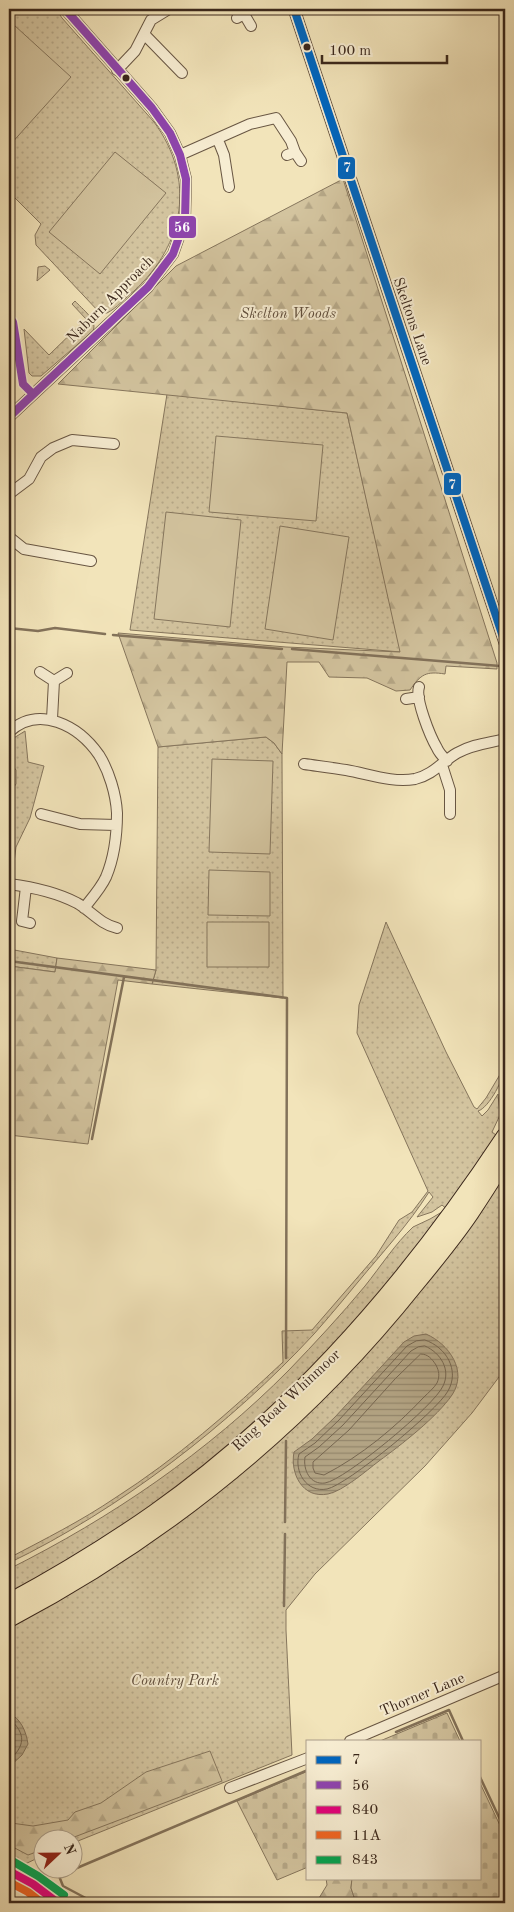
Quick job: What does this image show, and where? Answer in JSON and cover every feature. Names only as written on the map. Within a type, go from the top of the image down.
[{"type":"highway","name":"Ring Road Whinmoor","points":[[9,1620],[76,1582],[155,1531],[252,1454],[327,1385],[356,1355],[402,1301],[464,1210],[504,1138]]},
{"type":"highway","name":"Ring Road Whinmoor","points":[[9,1602],[107,1546],[205,1474],[273,1416],[359,1330],[505,1160]]},
{"type":"highway","points":[[9,1871],[33,1884],[57,1903]]},
{"type":"highway","points":[[9,1886],[28,1896],[57,1903]]},
{"type":"street","name":"Naburn Approach","points":[[9,417],[148,287],[166,264],[177,244],[185,220],[187,192],[185,173],[176,143],[162,121],[65,9]]},
{"type":"street","points":[[117,70],[135,51],[151,20],[170,9]]},
{"type":"street","name":"Skeltons Lane","points":[[294,9],[505,643]]},
{"type":"street","points":[[241,13],[250,26]]},
{"type":"street","points":[[144,34],[182,74]]},
{"type":"street","points":[[180,156],[250,124],[276,118],[291,141],[294,156]]},
{"type":"street","points":[[218,140],[224,155],[229,187]]},
{"type":"street","points":[[9,494],[29,479],[41,457],[53,448],[72,440],[114,444]]},
{"type":"street","points":[[9,536],[24,549],[91,561]]},
{"type":"street","points":[[40,672],[54,681]]},
{"type":"street","points":[[54,681],[67,673]]},
{"type":"street","points":[[52,719],[54,681]]},
{"type":"street","points":[[406,699],[419,692],[437,749],[444,763],[450,790],[450,814]]},
{"type":"street","points":[[9,732],[19,725],[32,720],[52,719],[79,734],[100,756],[104,764],[115,798],[116,825],[113,851],[106,878],[84,908]]},
{"type":"street","points":[[304,764],[396,779],[414,779],[428,775],[457,753],[481,743],[505,739]]},
{"type":"street","points":[[41,814],[80,824],[116,825]]},
{"type":"street","points":[[9,884],[51,893],[84,908],[101,921],[117,928]]},
{"type":"street","points":[[26,887],[22,921],[30,922]]},
{"type":"street","name":"Thorner Lane","points":[[352,1740],[505,1675]]},
{"type":"street","points":[[230,1788],[306,1759]]},
{"type":"green space","points":[[9,9],[56,9],[154,122],[167,144],[176,166],[180,188],[179,210],[174,232],[165,253],[151,273],[134,291],[118,306],[107,313],[100,313],[36,245],[35,235],[41,224],[9,192]]},
{"type":"green space","points":[[14,25],[71,77],[9,146],[9,31]]},
{"type":"green space","points":[[115,152],[166,193],[100,274],[49,232]]},
{"type":"green space","name":"Skelton Woods","points":[[343,179],[497,663],[497,669],[446,666],[445,674],[433,673],[424,675],[417,680],[410,690],[396,691],[367,678],[329,677],[319,662],[287,662],[282,754],[274,743],[266,737],[158,747],[118,633],[286,647],[400,652],[347,413],[58,384],[176,266]]},
{"type":"green space","points":[[45,266],[50,270],[37,281],[38,267]]},
{"type":"green space","points":[[75,301],[91,319],[94,327],[93,331],[41,376],[32,376],[29,373],[24,329],[49,355],[86,319],[72,304]]},
{"type":"green space","points":[[9,327],[17,371],[9,362]]},
{"type":"green space","points":[[167,394],[347,413],[401,652],[130,630]]},
{"type":"green space","points":[[216,436],[323,445],[316,521],[209,512]]},
{"type":"green space","points":[[166,512],[241,520],[230,627],[154,619]]},
{"type":"green space","points":[[280,526],[349,537],[333,640],[265,629]]},
{"type":"green space","points":[[25,731],[28,762],[44,766],[30,818],[16,847],[12,878],[9,878],[9,794],[16,784],[16,770],[9,761],[9,741]]},
{"type":"green space","points":[[266,737],[274,743],[282,754],[283,998],[152,984],[156,970],[158,747]]},
{"type":"green space","points":[[212,759],[273,761],[270,854],[209,852]]},
{"type":"green space","points":[[209,870],[270,872],[270,916],[208,915]]},
{"type":"green space","points":[[207,922],[269,922],[269,967],[207,967]]},
{"type":"green space","name":"Country Park","points":[[386,922],[446,1052],[474,1107],[477,1109],[486,1098],[505,1066],[496,1092],[487,1104],[478,1111],[482,1116],[498,1094],[500,1115],[492,1132],[505,1142],[505,1369],[472,1413],[425,1466],[315,1574],[286,1610],[292,1755],[82,1839],[82,1830],[32,1830],[32,1861],[23,1865],[9,1859],[9,1625],[76,1586],[140,1545],[202,1500],[260,1452],[316,1401],[369,1347],[419,1289],[466,1227],[442,1205],[432,1212],[417,1217],[433,1197],[429,1192],[404,1227],[320,1328],[282,1368],[247,1400],[210,1432],[132,1491],[50,1542],[9,1563],[9,1558],[76,1522],[138,1483],[202,1434],[243,1398],[283,1362],[282,1331],[312,1330],[376,1256],[399,1220],[412,1212],[428,1191],[357,1033],[359,1005]]},
{"type":"green space","points":[[9,949],[57,958],[55,972],[9,966]]},
{"type":"green space","points":[[57,958],[156,970],[152,984],[118,980],[88,1144],[9,1135],[9,966],[55,972]]},
{"type":"green space","points":[[447,1209],[413,1256],[377,1300],[339,1343],[258,1423],[214,1460],[122,1529],[9,1598],[9,1569],[84,1528],[121,1505],[192,1456],[225,1429],[289,1370],[318,1339],[356,1297],[413,1227]]},
{"type":"green space","points":[[447,1713],[460,1740],[382,1740]]},
{"type":"green space","points":[[210,1751],[222,1781],[82,1834],[82,1830],[32,1830],[32,1854],[28,1855],[9,1845],[9,1821],[11,1823],[33,1826],[68,1820],[75,1812],[101,1803],[146,1772]]},
{"type":"green space","points":[[306,1772],[306,1868],[277,1880],[237,1801]]},
{"type":"green space","points":[[482,1787],[505,1836],[505,1903],[356,1903],[351,1888],[352,1880],[482,1880]]},
{"type":"green space","points":[[326,1880],[352,1880],[351,1888],[356,1903],[346,1903],[344,1898],[333,1903],[316,1903],[327,1885]]},
{"type":"water","points":[[426,1334],[442,1344],[454,1359],[458,1377],[452,1395],[408,1439],[347,1485],[328,1494],[311,1493],[300,1483],[296,1476],[293,1460],[294,1452],[312,1439],[335,1417],[404,1342],[414,1336]]},
{"type":"water","points":[[9,1713],[22,1726],[28,1744],[22,1755],[9,1767]]},
{"type":"waterway","points":[[9,628],[38,631],[55,628],[105,634]]},
{"type":"waterway","points":[[113,635],[282,649]]},
{"type":"waterway","points":[[292,649],[500,666]]},
{"type":"waterway","points":[[9,961],[287,998],[286,1358]]},
{"type":"waterway","points":[[92,1139],[124,977]]},
{"type":"waterway","points":[[285,1522],[286,1441]]},
{"type":"waterway","points":[[284,1606],[285,1534]]},
{"type":"waterway","points":[[396,1732],[449,1710],[463,1740]]},
{"type":"waterway","points":[[82,1866],[306,1771]]},
{"type":"waterway","points":[[482,1781],[505,1830]]},
{"type":"waterway","points":[[61,1880],[63,1886],[95,1903]]},
{"type":"transit line","name":"56","points":[[9,417],[148,287],[173,254],[185,220],[186,179],[180,155],[170,133],[152,108],[65,9]]},
{"type":"transit line","name":"7","points":[[294,9],[505,643]]},
{"type":"transit line","name":"56","points":[[9,317],[13,322],[23,384],[33,394]]},
{"type":"transit line","name":"843","points":[[14,1862],[38,1876],[64,1895]]},
{"type":"transit line","name":"840","points":[[9,1871],[33,1884],[58,1903]]},
{"type":"transit line","name":"11A","points":[[9,1882],[28,1892],[42,1903]]}]
